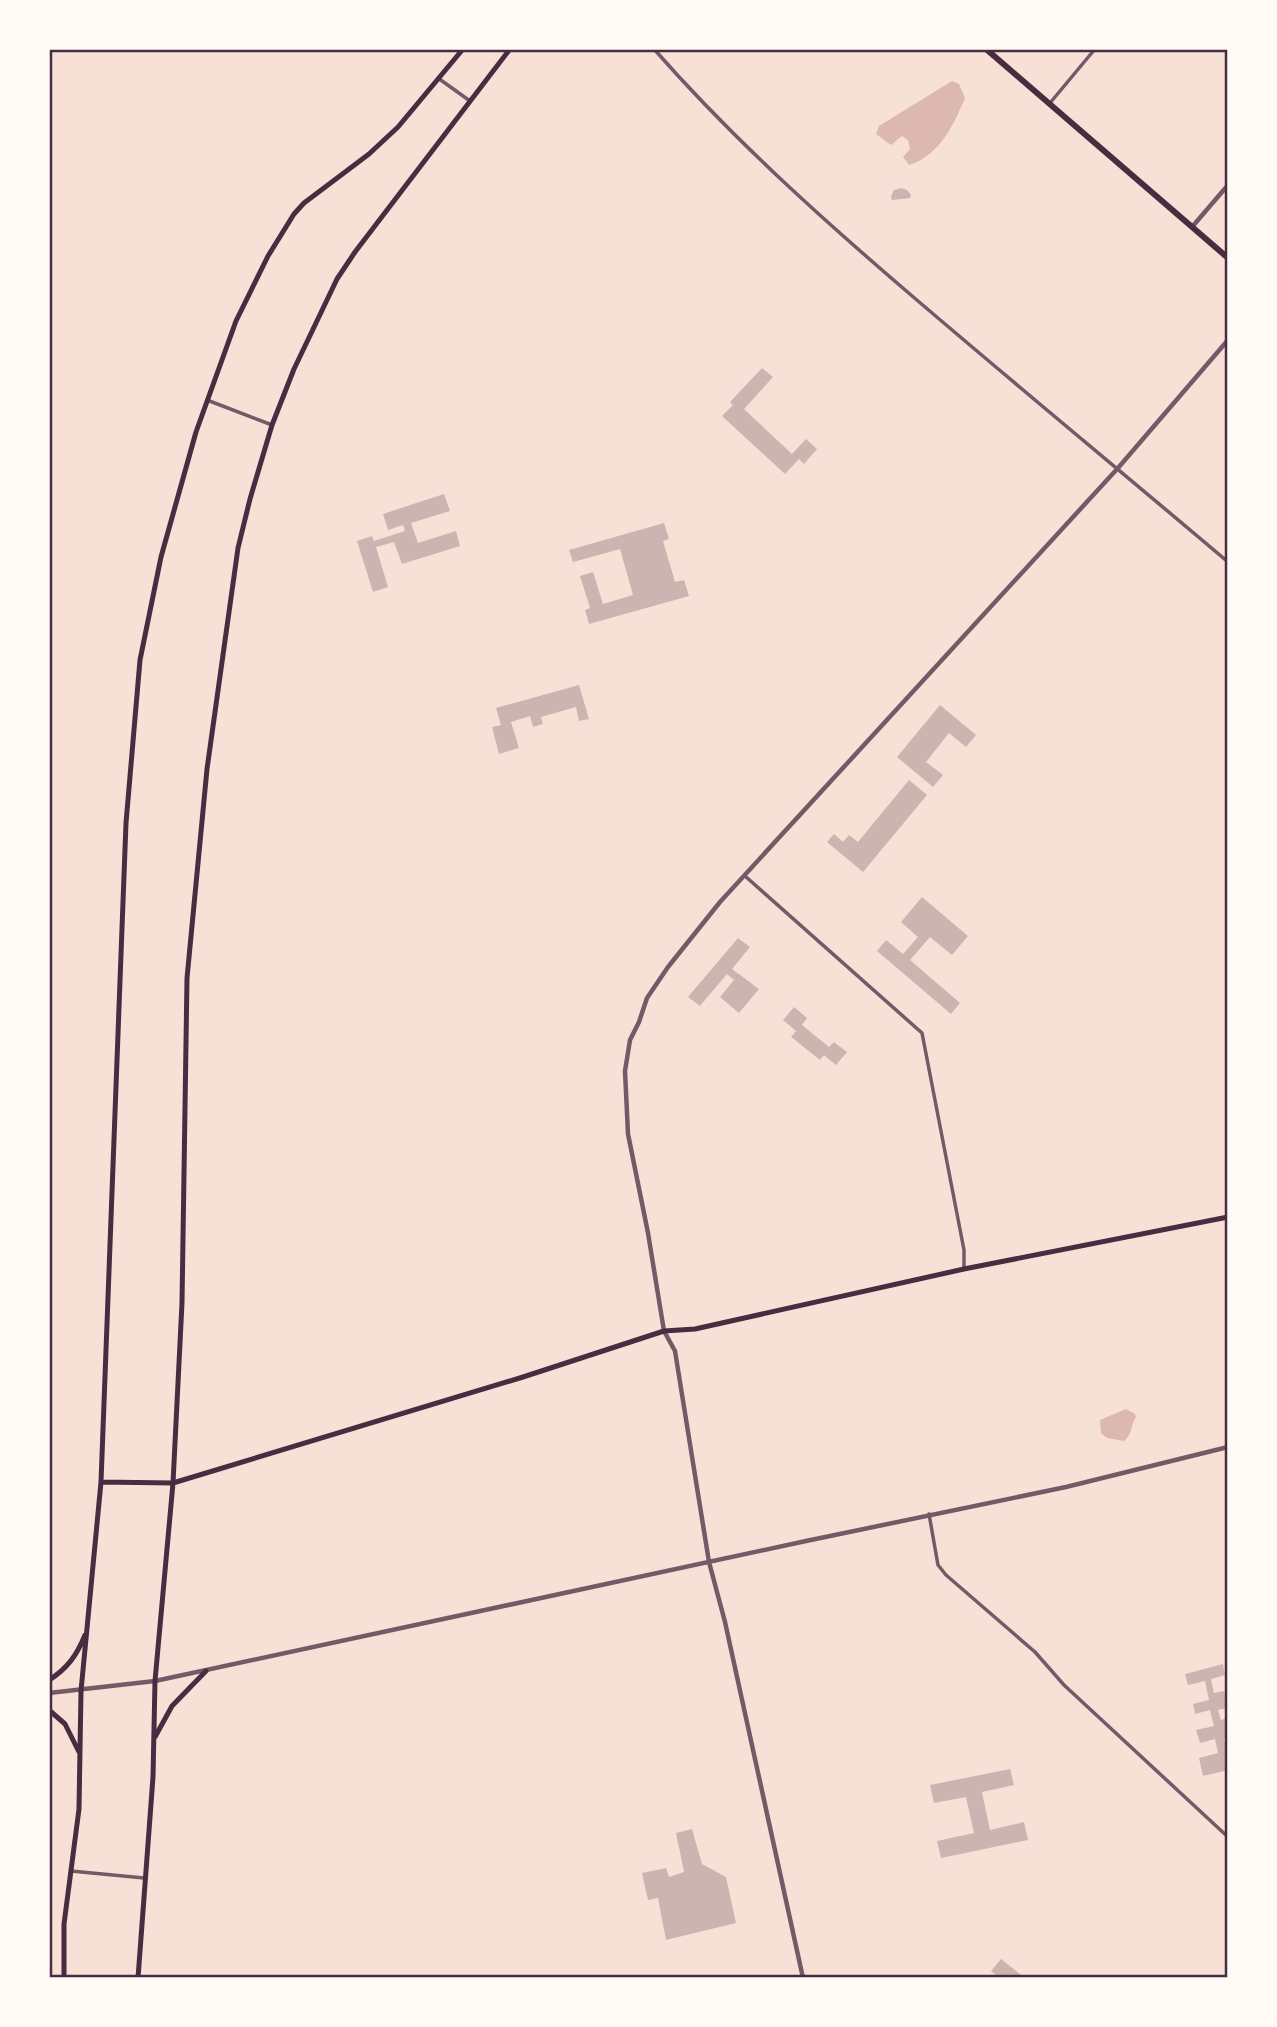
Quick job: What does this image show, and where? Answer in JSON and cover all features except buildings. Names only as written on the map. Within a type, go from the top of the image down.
[{"type":"main road","points":[[64,1978],[64,1924],[79,1809],[81,1691],[102,1482],[126,823],[140,660],[161,557],[207,400],[236,321],[268,256],[294,214],[388,136],[463,49]]},
{"type":"main road","points":[[138,1978],[154,1740],[155,1681],[173,1483],[181,1303],[187,978],[207,769],[238,548],[272,425],[294,369],[337,279],[510,49]]},
{"type":"main road","points":[[986,49],[1228,258]]},
{"type":"main road","points":[[102,1482],[173,1483],[523,1377],[664,1331],[695,1329],[964,1269],[1228,1217]]},
{"type":"main road","points":[[49,1680],[64,1670],[74,1657],[87,1629]]},
{"type":"main road","points":[[154,1740],[172,1706],[206,1671]]},
{"type":"main road","points":[[49,1710],[65,1724],[80,1755]]},
{"type":"street","points":[[654,49],[677,76],[802,200],[982,356],[1228,562]]},
{"type":"street","points":[[1050,103],[1095,49]]},
{"type":"street","points":[[438,78],[470,101]]},
{"type":"street","points":[[1192,227],[1228,185]]},
{"type":"street","points":[[803,1978],[725,1622],[709,1562],[675,1351],[664,1331],[628,1134],[625,1071],[630,1040],[647,998],[668,967],[744,876],[1118,468],[1228,340]]},
{"type":"street","points":[[207,400],[272,425]]},
{"type":"street","points":[[744,876],[922,1033],[964,1250],[964,1269]]},
{"type":"street","points":[[49,1693],[155,1681],[206,1671],[929,1514],[1087,1483],[1228,1447]]},
{"type":"street","points":[[929,1514],[938,1565],[946,1575],[1035,1652],[1064,1685],[1228,1837]]},
{"type":"street","points":[[71,1871],[144,1878]]},
{"type":"shaded area","points":[[952,81],[959,84],[965,98],[956,119],[937,147],[909,165],[903,157],[910,149],[908,140],[902,136],[891,145],[876,134],[879,126]]},
{"type":"shaded area","points":[[1126,1409],[1136,1417],[1129,1436],[1124,1441],[1107,1438],[1101,1433],[1100,1420]]}]
